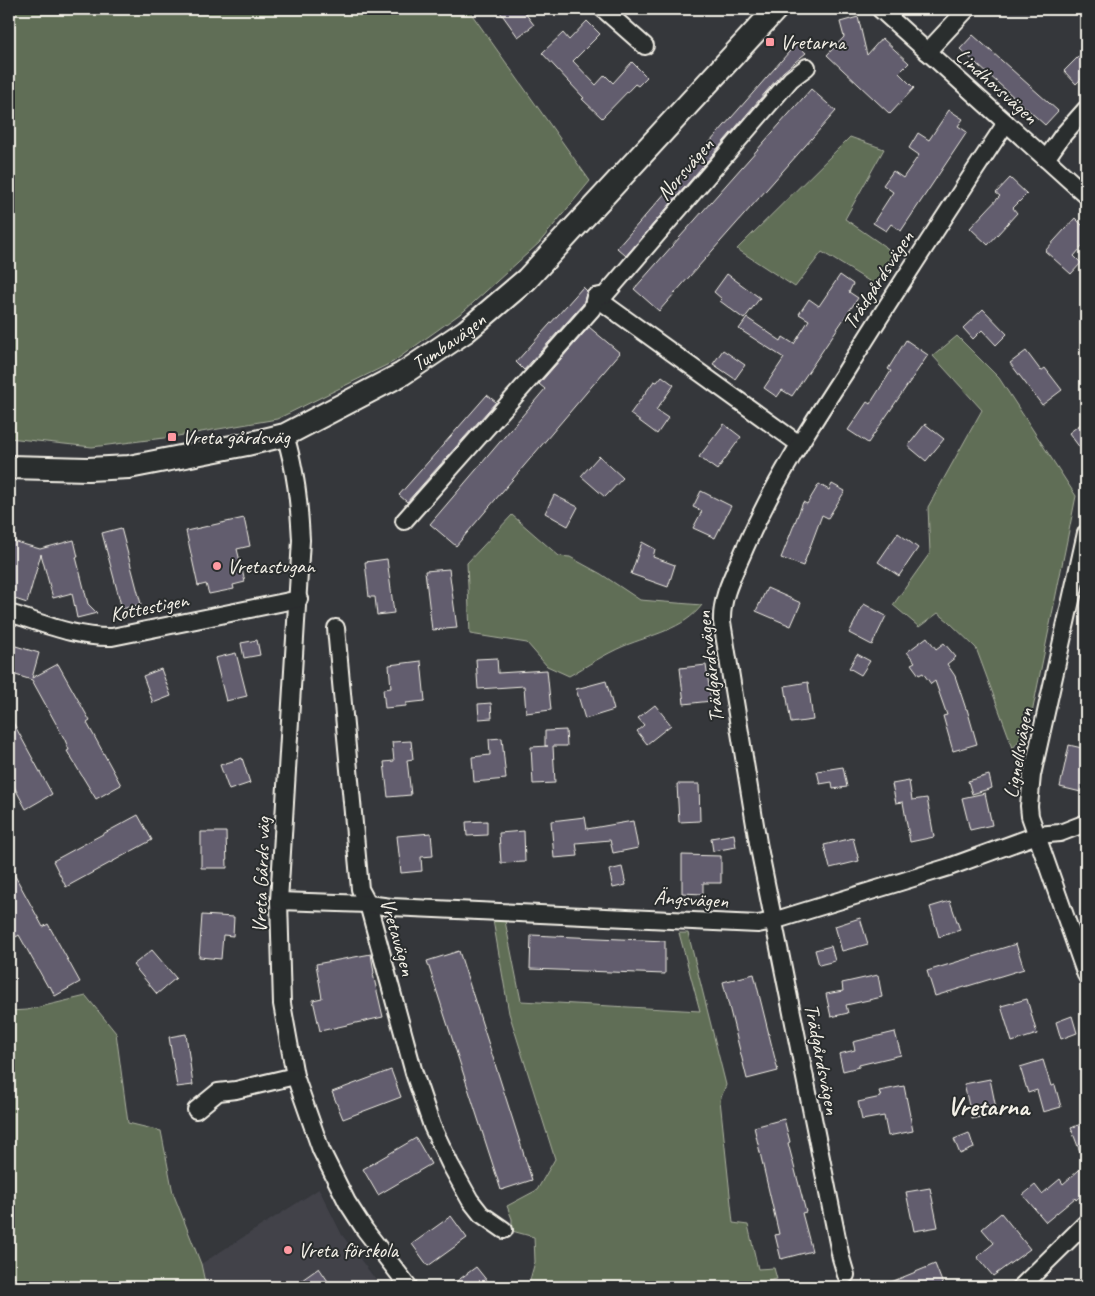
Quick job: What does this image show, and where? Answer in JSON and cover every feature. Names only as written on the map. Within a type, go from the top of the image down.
[{"type":"main road","name":"Tumbavägen","points":[[9,467],[88,469],[129,467],[285,434],[402,374],[466,332],[527,279],[776,9]]},
{"type":"street","points":[[603,9],[645,46]]},
{"type":"street","name":"Lindhovsvägen","points":[[880,9],[1086,195]]},
{"type":"street","points":[[927,52],[967,9]]},
{"type":"street","name":"Norsvägen","points":[[404,521],[592,309],[595,297],[605,295],[791,79],[807,67]]},
{"type":"street","points":[[1046,159],[1062,136],[1086,109]]},
{"type":"street","name":"Trädgårdsvägen","points":[[846,1275],[837,1239],[756,833],[722,622],[722,610],[724,597],[762,510],[799,444],[1006,124]]},
{"type":"street","points":[[595,297],[799,444]]},
{"type":"street","name":"Vreta Gårds väg","points":[[285,434],[294,463],[299,498],[301,540],[279,901],[282,1004],[295,1076],[322,1150],[347,1202],[365,1230],[409,1287]]},
{"type":"street","name":"Lignellsvägen","points":[[1086,533],[1032,775],[1029,806],[1030,816],[1086,975]]},
{"type":"street","name":"Kottestigen","points":[[9,613],[98,638],[112,637],[298,599]]},
{"type":"street","name":"Vretavägen","points":[[336,628],[360,889],[368,904],[414,1072],[432,1126],[470,1200],[480,1214],[504,1230]]},
{"type":"street","name":"Ängsvägen","points":[[279,901],[758,924],[949,866],[1037,835],[1060,832],[1086,823]]},
{"type":"street","points":[[196,1110],[218,1092],[236,1090],[295,1076]]},
{"type":"street","points":[[1021,1287],[1086,1224]]},
{"type":"shaded area","name":"Vreta förskola","points":[[319,1189],[342,1235],[381,1287],[206,1287],[201,1264]]},
{"type":"green space","points":[[9,9],[468,9],[590,181],[539,243],[464,311],[393,362],[277,419],[172,437],[92,447],[9,438]]},
{"type":"green space","points":[[850,137],[884,149],[845,219],[900,257],[877,286],[822,252],[795,287],[737,249]]},
{"type":"green space","points":[[957,336],[999,378],[1076,496],[1029,728],[1013,748],[976,648],[938,613],[919,627],[893,605],[930,553],[928,507],[982,410],[933,356]]},
{"type":"green space","points":[[512,515],[559,556],[570,557],[601,574],[640,600],[702,605],[695,613],[677,626],[617,649],[569,676],[547,666],[527,643],[470,634],[467,563]]},
{"type":"green space","points":[[493,920],[505,921],[521,1001],[700,1011],[679,933],[688,933],[726,1085],[720,1100],[733,1223],[748,1225],[758,1269],[774,1268],[777,1279],[743,1287],[528,1287],[535,1262],[534,1237],[512,1231],[512,1219],[507,1206],[537,1190],[555,1159],[509,1013]]},
{"type":"green space","points":[[86,996],[116,1033],[128,1123],[161,1131],[173,1193],[201,1264],[206,1287],[9,1287],[9,1011],[27,1010]]},
{"type":"building","points":[[498,9],[522,9],[534,25],[518,37]]},
{"type":"building","points":[[858,17],[867,55],[882,38],[909,63],[899,73],[914,88],[890,114],[827,55],[844,37],[840,22]]},
{"type":"building","points":[[587,21],[600,34],[573,61],[596,85],[605,75],[613,83],[632,62],[647,77],[638,86],[635,84],[602,118],[582,99],[584,98],[542,53],[563,33],[569,40]]},
{"type":"building","points":[[973,35],[1058,111],[1045,125],[960,49]]},
{"type":"building","points":[[796,44],[806,53],[783,72],[626,256],[617,248]]},
{"type":"building","points":[[1086,49],[1086,74],[1076,84],[1064,71]]},
{"type":"building","points":[[811,89],[836,111],[659,311],[634,289]]},
{"type":"building","points":[[949,110],[963,119],[958,126],[967,132],[901,231],[891,224],[886,231],[873,223],[893,192],[883,185],[893,171],[903,178],[919,155],[909,148],[918,133],[929,140]]},
{"type":"building","points":[[1010,178],[1027,194],[1013,208],[1017,213],[988,245],[970,228],[1000,196],[996,193]]},
{"type":"building","points":[[1075,218],[1086,229],[1086,242],[1074,256],[1081,263],[1071,274],[1045,251]]},
{"type":"building","points":[[727,274],[760,298],[744,319],[720,301],[722,299],[714,292]]},
{"type":"building","points":[[840,275],[853,284],[849,292],[858,298],[792,396],[782,390],[777,397],[764,388],[784,358],[739,329],[747,318],[781,341],[783,337],[794,344],[809,320],[799,314],[809,299],[819,306]]},
{"type":"building","points":[[583,287],[587,291],[583,304],[524,370],[516,362]]},
{"type":"building","points":[[983,309],[1007,334],[996,345],[982,330],[973,339],[963,328]]},
{"type":"building","points":[[589,327],[620,353],[456,546],[430,524],[545,389],[539,384]]},
{"type":"building","points":[[906,340],[928,355],[868,443],[848,430],[867,402],[870,404],[891,371],[888,369]]},
{"type":"building","points":[[723,350],[745,365],[735,379],[713,364]]},
{"type":"building","points":[[1026,351],[1041,371],[1045,368],[1062,390],[1042,405],[1010,363]]},
{"type":"building","points":[[662,376],[674,385],[656,410],[668,418],[657,434],[630,414],[654,381],[657,382]]},
{"type":"building","points":[[487,395],[496,402],[407,502],[399,495]]},
{"type":"building","points":[[1086,420],[1086,456],[1069,433]]},
{"type":"building","points":[[724,424],[741,437],[717,470],[699,457]]},
{"type":"building","points":[[925,424],[944,439],[926,461],[908,446]]},
{"type":"building","points":[[599,456],[623,478],[605,497],[581,476]]},
{"type":"building","points":[[819,484],[829,490],[832,484],[845,491],[828,518],[822,515],[803,566],[781,558],[803,502],[807,504]]},
{"type":"building","points":[[701,491],[731,506],[715,538],[693,528],[702,511],[693,507]]},
{"type":"building","points":[[554,495],[578,507],[568,526],[545,513]]},
{"type":"building","name":"Vretastugan","points":[[244,518],[250,546],[237,549],[245,582],[233,585],[234,589],[209,594],[206,584],[198,586],[186,531]]},
{"type":"building","points":[[121,528],[141,604],[122,609],[102,533]]},
{"type":"building","points":[[898,533],[918,548],[899,576],[878,562]]},
{"type":"building","points":[[9,540],[40,549],[74,540],[78,557],[76,557],[88,604],[97,613],[77,618],[72,593],[53,598],[41,554],[27,603],[9,597]]},
{"type":"building","points":[[642,542],[655,549],[653,557],[675,565],[668,587],[631,574]]},
{"type":"building","points":[[387,559],[394,613],[377,615],[375,597],[369,597],[365,562]]},
{"type":"building","points":[[449,569],[457,628],[432,630],[425,571]]},
{"type":"building","points":[[767,588],[801,603],[791,626],[756,611]]},
{"type":"building","points":[[864,604],[886,616],[872,645],[849,633]]},
{"type":"building","points":[[927,637],[936,649],[944,643],[956,657],[947,664],[955,676],[977,744],[953,751],[943,716],[947,715],[935,681],[931,684],[923,673],[919,675],[911,664],[915,662],[907,652]]},
{"type":"building","points":[[257,640],[260,655],[244,658],[241,643]]},
{"type":"building","points":[[9,644],[39,653],[32,678],[58,664],[90,721],[87,723],[121,785],[96,799],[67,751],[69,750],[65,740],[32,680],[9,673]]},
{"type":"building","points":[[236,653],[247,696],[226,701],[215,658]]},
{"type":"building","points":[[857,654],[870,661],[861,675],[849,668]]},
{"type":"building","points":[[497,658],[498,673],[547,670],[551,710],[526,713],[524,686],[478,689],[476,659]]},
{"type":"building","points":[[421,661],[425,701],[406,703],[406,706],[385,708],[383,689],[391,688],[389,665]]},
{"type":"building","points":[[706,665],[711,701],[684,704],[680,668]]},
{"type":"building","points":[[161,669],[171,696],[153,703],[143,676]]},
{"type":"building","points":[[606,681],[614,710],[585,719],[576,689]]},
{"type":"building","points":[[808,682],[813,720],[791,723],[785,686]]},
{"type":"building","points":[[491,703],[492,718],[479,719],[478,704]]},
{"type":"building","points":[[655,705],[671,725],[647,744],[637,731],[644,725],[638,718]]},
{"type":"building","points":[[9,715],[52,794],[26,809],[9,777]]},
{"type":"building","points":[[566,730],[567,746],[553,746],[555,783],[533,784],[531,747],[548,746],[545,746],[545,731]]},
{"type":"building","points":[[502,738],[506,779],[474,782],[472,757],[490,755],[489,739]]},
{"type":"building","points":[[411,741],[413,759],[407,760],[411,795],[388,797],[384,762],[394,761],[392,742]]},
{"type":"building","points":[[1069,745],[1086,749],[1086,769],[1081,792],[1060,787]]},
{"type":"building","points":[[242,758],[250,783],[229,790],[220,765]]},
{"type":"building","points":[[843,767],[847,787],[833,789],[832,782],[820,784],[817,771]]},
{"type":"building","points":[[989,775],[992,788],[972,794],[968,781]]},
{"type":"building","points":[[909,781],[912,800],[927,798],[934,837],[910,842],[903,802],[896,803],[892,784]]},
{"type":"building","points":[[677,784],[699,784],[700,821],[679,822]]},
{"type":"building","points":[[985,793],[992,825],[970,830],[962,798]]},
{"type":"building","points":[[138,815],[152,840],[66,887],[53,861]]},
{"type":"building","points":[[585,817],[587,829],[633,821],[638,848],[613,853],[610,840],[576,843],[578,856],[554,858],[551,821]]},
{"type":"building","points":[[487,821],[487,835],[467,836],[466,822]]},
{"type":"building","points":[[524,831],[525,862],[501,863],[499,833]]},
{"type":"building","points":[[201,832],[226,832],[227,868],[201,868]]},
{"type":"building","points":[[431,833],[433,856],[421,857],[422,871],[401,873],[397,836]]},
{"type":"building","points":[[734,834],[736,847],[713,851],[711,838]]},
{"type":"building","points":[[853,838],[859,861],[830,868],[824,845]]},
{"type":"building","points":[[682,855],[721,856],[721,883],[703,883],[703,894],[682,893]]},
{"type":"building","points":[[9,865],[43,927],[48,924],[80,982],[55,996],[19,935],[16,937],[9,924]]},
{"type":"building","points":[[622,867],[626,885],[613,888],[609,870]]},
{"type":"building","points":[[950,901],[960,930],[939,937],[930,907]]},
{"type":"building","points":[[202,915],[234,917],[233,936],[223,935],[221,959],[199,957]]},
{"type":"building","points":[[860,918],[868,944],[842,951],[835,926]]},
{"type":"building","points":[[531,935],[665,941],[665,974],[530,969]]},
{"type":"building","points":[[1016,944],[1024,969],[935,996],[927,971]]},
{"type":"building","points":[[831,946],[835,961],[819,965],[815,950]]},
{"type":"building","points":[[152,950],[176,978],[157,994],[133,965]]},
{"type":"building","points":[[459,951],[532,1180],[501,1190],[427,961]]},
{"type":"building","points":[[371,954],[373,974],[383,1017],[320,1031],[313,1000],[322,998],[316,964]]},
{"type":"building","points":[[754,974],[778,1071],[747,1079],[723,982]]},
{"type":"building","points":[[878,975],[882,997],[846,1005],[848,1013],[831,1017],[826,994],[843,991],[842,983]]},
{"type":"building","points":[[1027,999],[1037,1034],[1012,1042],[1001,1006]]},
{"type":"building","points":[[1072,1016],[1077,1033],[1061,1039],[1056,1022]]},
{"type":"building","points":[[895,1032],[901,1055],[859,1065],[859,1067],[843,1071],[839,1054],[855,1050],[853,1042]]},
{"type":"building","points":[[186,1034],[193,1085],[177,1087],[169,1037]]},
{"type":"building","points":[[1043,1060],[1051,1086],[1055,1085],[1061,1107],[1043,1112],[1037,1090],[1028,1093],[1020,1067]]},
{"type":"building","points":[[391,1070],[401,1097],[343,1119],[332,1092]]},
{"type":"building","points":[[990,1079],[997,1113],[972,1119],[964,1084]]},
{"type":"building","points":[[904,1086],[913,1131],[888,1136],[884,1116],[862,1120],[858,1102],[881,1097],[879,1091]]},
{"type":"building","points":[[784,1119],[790,1142],[788,1143],[806,1212],[802,1213],[812,1251],[781,1259],[775,1235],[779,1234],[754,1127]]},
{"type":"building","points":[[1086,1122],[1086,1164],[1085,1165],[1071,1128]]},
{"type":"building","points":[[969,1133],[974,1148],[960,1154],[954,1139]]},
{"type":"building","points":[[416,1138],[431,1164],[378,1195],[363,1169]]},
{"type":"building","points":[[1086,1164],[1086,1191],[1046,1222],[1023,1195],[1035,1185],[1042,1194],[1060,1179],[1063,1184]]},
{"type":"building","points":[[930,1188],[938,1227],[914,1231],[906,1192]]},
{"type":"building","points":[[1001,1213],[1030,1249],[993,1276],[977,1257],[994,1243],[982,1229]]},
{"type":"building","points":[[451,1216],[467,1238],[428,1266],[412,1244]]},
{"type":"building","points":[[935,1264],[944,1287],[879,1287]]},
{"type":"building","points":[[476,1267],[492,1287],[449,1287]]},
{"type":"building","points":[[319,1268],[332,1287],[292,1287]]},
{"type":"place","name":"Vretarna","points":[[770,42]]},
{"type":"place","name":"Vreta gårdsväg","points":[[172,437]]},
{"type":"place","name":"Vretastugan","points":[[217,566]]},
{"type":"place","name":"Vreta förskola","points":[[288,1250]]},
{"type":"district","name":"Vretarna","points":[[988,1106]]}]
